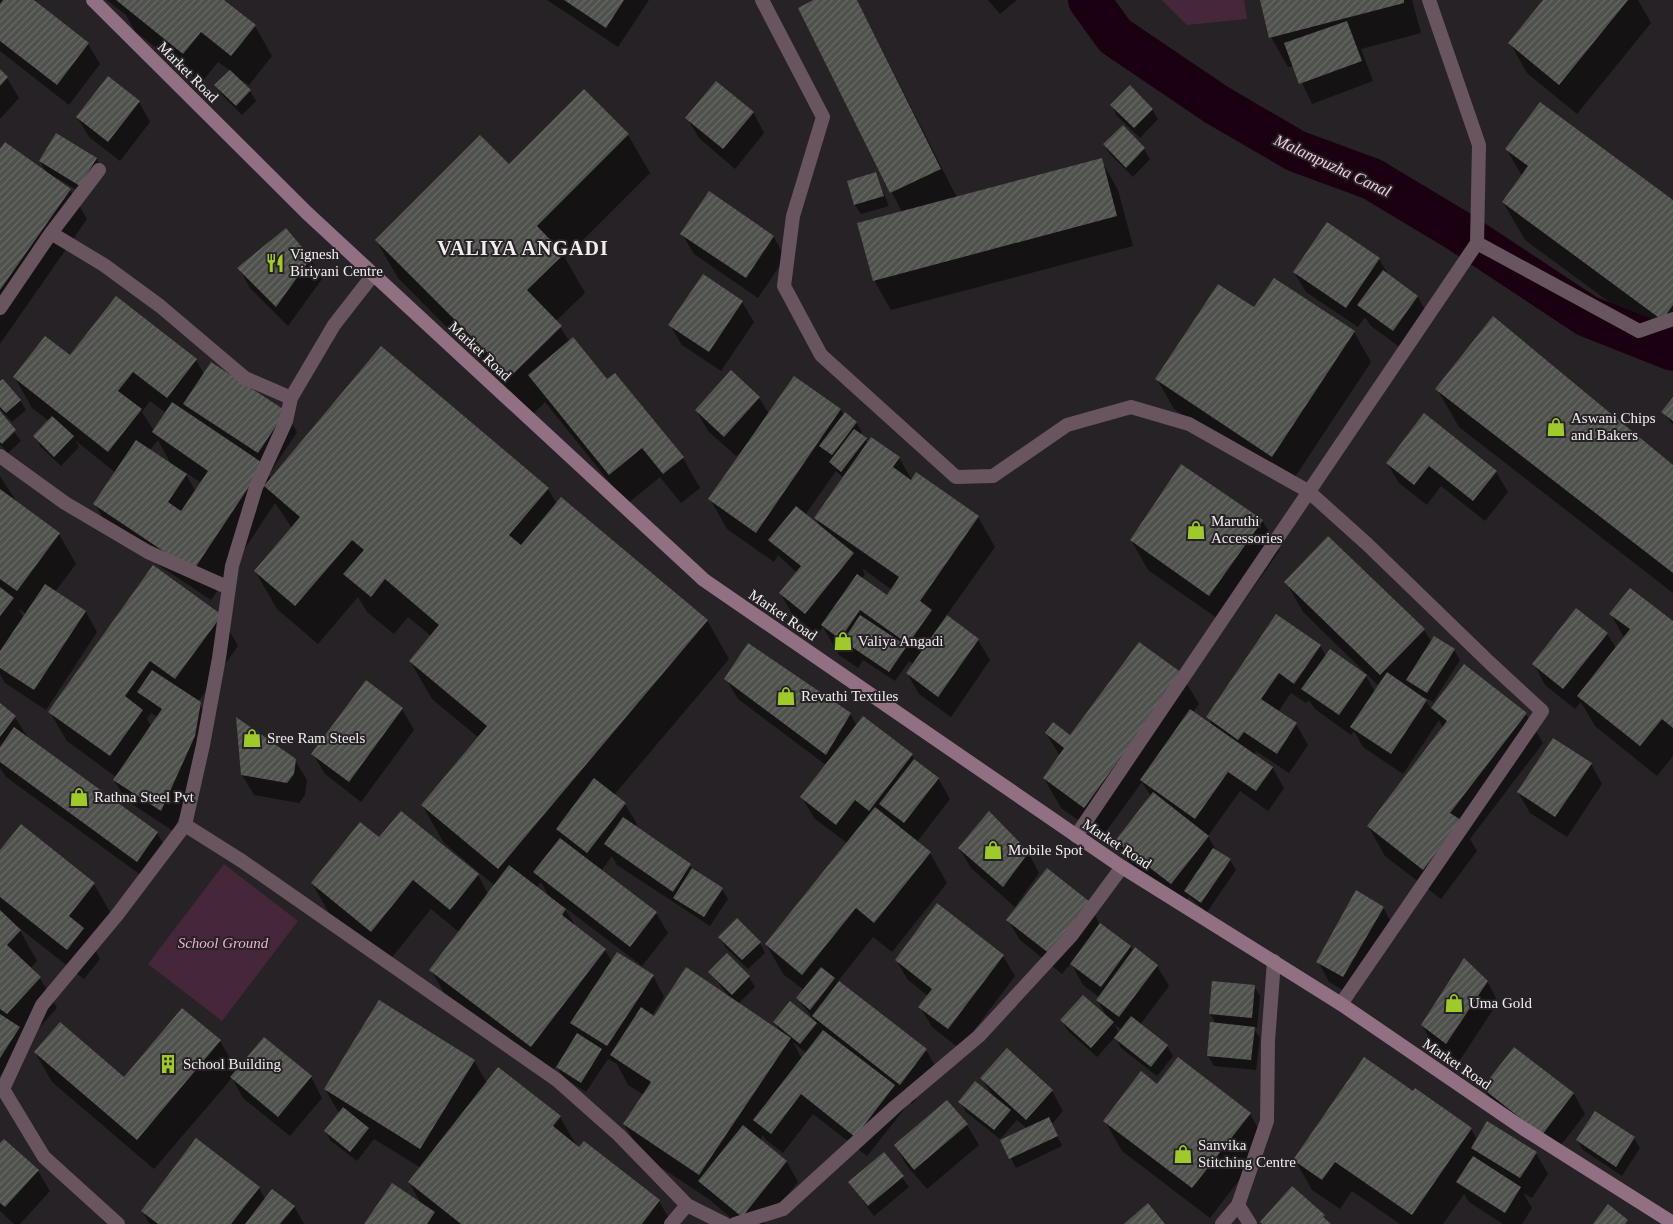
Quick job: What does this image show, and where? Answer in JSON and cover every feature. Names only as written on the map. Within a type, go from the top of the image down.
[{"type":"main road","name":"Market Road","points":[[92,0],[306,213],[704,580],[1122,867],[1341,1004],[1524,1129],[1673,1223]]},
{"type":"street","points":[[762,0],[823,117],[794,216],[784,286],[821,355],[889,417],[956,476],[993,476],[1067,425],[1131,407],[1189,424],[1308,492],[1367,544],[1542,711],[1341,1004]]},
{"type":"street","points":[[1076,836],[1477,243],[1479,145],[1429,0]]},
{"type":"street","points":[[0,308],[51,232],[99,170]]},
{"type":"street","points":[[51,232],[104,265],[160,306],[245,378],[291,398]]},
{"type":"street","points":[[1477,243],[1639,330],[1673,319]]},
{"type":"street","points":[[118,1224],[44,1157],[3,1089],[42,1005],[117,915],[184,824],[204,745],[220,658],[232,566],[256,487],[286,422],[291,398],[334,325],[373,274]]},
{"type":"street","points":[[0,456],[65,504],[140,547],[229,588]]},
{"type":"street","points":[[184,824],[242,861],[557,1080],[619,1135],[687,1205],[725,1224]]},
{"type":"street","points":[[735,1224],[783,1208],[896,1106],[979,1036],[1071,936],[1122,867]]},
{"type":"street","points":[[1222,1224],[1238,1204],[1268,1121],[1268,1041],[1274,961]]},
{"type":"street","points":[[1238,1204],[1250,1224]]},
{"type":"street","points":[[671,1224],[687,1205]]},
{"type":"green space","points":[[1162,0],[1244,0],[1247,19],[1187,25]]},
{"type":"green space","name":"School Ground","points":[[224,864],[298,921],[222,1021],[148,964]]},
{"type":"building","points":[[3,0],[34,0],[89,43],[57,85],[0,41],[0,4]]},
{"type":"building","points":[[116,0],[224,0],[256,25],[231,56],[201,32],[183,54]]},
{"type":"building","points":[[564,0],[624,0],[606,28]]},
{"type":"building","points":[[813,0],[857,0],[941,169],[890,193],[798,8]]},
{"type":"building","points":[[1260,0],[1404,0],[1404,3],[1269,38]]},
{"type":"building","points":[[1543,0],[1628,0],[1559,85],[1508,43]]},
{"type":"building","points":[[1347,21],[1362,61],[1299,84],[1284,43]]},
{"type":"building","points":[[0,69],[8,77],[0,86]]},
{"type":"building","points":[[230,70],[251,90],[236,106],[214,85]]},
{"type":"building","points":[[108,76],[140,101],[108,142],[76,117]]},
{"type":"building","points":[[716,81],[754,112],[723,149],[685,118]]},
{"type":"building","points":[[1130,85],[1153,109],[1134,128],[1110,105]]},
{"type":"building","points":[[584,89],[629,134],[537,226],[564,254],[527,290],[562,326],[511,376],[375,240],[480,135],[509,164]]},
{"type":"building","points":[[1540,102],[1673,200],[1673,305],[1662,320],[1502,202],[1528,166],[1505,149]]},
{"type":"building","points":[[1123,125],[1145,148],[1126,168],[1103,144]]},
{"type":"building","points":[[56,133],[97,158],[80,186],[39,161]]},
{"type":"building","points":[[5,142],[71,189],[0,290],[0,149]]},
{"type":"building","points":[[1102,158],[1117,216],[873,281],[857,223]]},
{"type":"building","points":[[876,172],[884,196],[854,205],[847,181]]},
{"type":"building","points":[[709,191],[774,236],[746,278],[680,234]]},
{"type":"building","points":[[1327,222],[1380,258],[1346,308],[1293,272]]},
{"type":"building","name":"Vignesh Biriyani Centre","points":[[286,228],[311,258],[276,307],[237,268]]},
{"type":"building","points":[[1383,270],[1418,296],[1393,331],[1357,305]]},
{"type":"building","points":[[703,274],[743,301],[709,352],[668,325]]},
{"type":"building","points":[[1274,278],[1355,331],[1272,457],[1155,379],[1218,284],[1254,307]]},
{"type":"building","points":[[116,296],[197,359],[167,398],[133,372],[118,391],[142,409],[108,452],[13,377],[45,336],[70,355]]},
{"type":"building","name":"Aswani Chips and Bakers","points":[[1493,316],[1673,465],[1673,573],[1435,389]]},
{"type":"building","points":[[573,337],[607,379],[615,373],[684,457],[663,474],[642,448],[609,475],[528,375]]},
{"type":"building","points":[[381,346],[549,488],[509,535],[521,545],[561,497],[708,620],[498,869],[421,805],[487,726],[409,661],[439,625],[385,579],[371,597],[343,574],[364,550],[352,540],[295,606],[254,571],[300,517],[264,486]]},
{"type":"building","points":[[211,362],[286,411],[258,453],[183,404]]},
{"type":"building","points":[[731,370],[760,397],[724,437],[695,410]]},
{"type":"building","points":[[794,376],[841,409],[756,533],[708,499]]},
{"type":"building","points":[[3,379],[21,400],[6,413],[0,407],[0,381]]},
{"type":"building","points":[[1673,397],[1673,421],[1661,412]]},
{"type":"building","points":[[172,402],[264,464],[193,571],[93,504],[136,440],[187,474],[168,502],[181,511],[208,471],[152,432]]},
{"type":"building","points":[[0,411],[16,430],[2,444],[0,442]]},
{"type":"building","points":[[845,412],[857,422],[832,455],[819,446]]},
{"type":"building","points":[[1424,413],[1497,471],[1473,501],[1429,466],[1414,485],[1386,463]]},
{"type":"building","points":[[52,416],[74,436],[54,457],[33,436]]},
{"type":"building","points":[[854,429],[867,438],[841,472],[829,462]]},
{"type":"building","points":[[871,437],[900,457],[893,467],[911,480],[916,472],[979,516],[920,601],[932,610],[908,644],[860,610],[840,639],[821,625],[857,574],[887,595],[899,577],[814,518]]},
{"type":"building","name":"Maruthi Accessories","points":[[1181,464],[1263,520],[1209,596],[1130,540]]},
{"type":"building","points":[[0,489],[60,533],[17,591],[0,579]]},
{"type":"building","points":[[796,506],[854,553],[805,614],[779,593],[801,566],[768,540]]},
{"type":"building","points":[[1328,536],[1425,629],[1380,675],[1284,582]]},
{"type":"building","points":[[153,565],[222,615],[175,679],[150,661],[125,696],[143,710],[110,756],[48,712]]},
{"type":"building","points":[[45,584],[86,611],[34,690],[0,668],[0,651]]},
{"type":"building","points":[[0,587],[14,598],[0,616]]},
{"type":"building","points":[[1630,588],[1673,621],[1673,728],[1662,719],[1640,746],[1577,696],[1630,629],[1609,614]]},
{"type":"building","points":[[1576,608],[1608,633],[1563,689],[1532,664]]},
{"type":"building","points":[[1276,614],[1321,645],[1294,684],[1279,673],[1261,699],[1297,723],[1277,754],[1244,732],[1238,740],[1206,717]]},
{"type":"building","points":[[860,615],[907,646],[889,672],[843,641]]},
{"type":"building","points":[[947,615],[979,639],[938,697],[906,673]]},
{"type":"building","points":[[1434,636],[1455,649],[1427,693],[1406,680]]},
{"type":"building","points":[[1139,642],[1182,673],[1084,808],[1043,778],[1064,748],[1045,733],[1053,722],[1070,735]]},
{"type":"building","name":"Revathi Textiles","points":[[748,643],[851,713],[826,755],[724,679]]},
{"type":"building","points":[[1330,649],[1367,675],[1339,715],[1301,689]]},
{"type":"building","points":[[1464,664],[1527,713],[1450,813],[1461,820],[1423,870],[1367,826],[1447,721],[1431,708]]},
{"type":"building","points":[[152,670],[201,702],[195,736],[161,811],[113,780],[162,709],[137,692]]},
{"type":"building","points":[[1387,672],[1427,700],[1391,754],[1350,727]]},
{"type":"building","points":[[366,680],[403,708],[349,782],[311,754]]},
{"type":"building","points":[[0,703],[16,716],[0,737]]},
{"type":"building","points":[[1190,709],[1273,767],[1256,791],[1228,772],[1195,819],[1140,780]]},
{"type":"building","points":[[863,716],[913,754],[869,811],[855,800],[836,825],[800,797]]},
{"type":"building","name":"Sree Ram Steels","points":[[236,717],[296,759],[294,774],[287,783],[241,775]]},
{"type":"building","name":"Rathna Steel Pvt","points":[[14,727],[158,832],[137,862],[0,762],[0,747]]},
{"type":"building","points":[[1553,738],[1592,763],[1555,817],[1517,792]]},
{"type":"building","points":[[914,759],[939,778],[904,823],[879,804]]},
{"type":"building","points":[[594,778],[626,803],[587,853],[556,829]]},
{"type":"building","points":[[1153,792],[1209,836],[1171,884],[1115,841]]},
{"type":"building","points":[[875,807],[931,852],[874,923],[856,908],[802,975],[765,944]]},
{"type":"building","points":[[401,811],[479,874],[450,910],[413,880],[371,932],[311,883],[360,822],[379,837]]},
{"type":"building","name":"Mobile Spot","points":[[989,811],[1029,852],[1003,887],[958,848]]},
{"type":"building","points":[[623,817],[691,864],[673,892],[604,844]]},
{"type":"building","points":[[21,824],[95,883],[69,916],[84,928],[67,950],[0,897],[0,850]]},
{"type":"building","points":[[560,838],[657,912],[630,947],[533,872]]},
{"type":"building","points":[[1213,848],[1231,859],[1201,903],[1184,891]]},
{"type":"building","points":[[509,865],[566,909],[562,915],[606,949],[531,1047],[429,970]]},
{"type":"building","points":[[692,868],[723,888],[704,917],[673,898]]},
{"type":"building","points":[[1047,868],[1090,902],[1050,954],[1006,920]]},
{"type":"building","points":[[1356,890],[1384,907],[1343,977],[1316,962]]},
{"type":"building","points":[[937,903],[1004,955],[948,1029],[918,1007],[932,989],[895,960]]},
{"type":"building","points":[[0,910],[21,930],[7,945],[41,977],[7,1014],[0,1009]]},
{"type":"building","points":[[737,918],[761,942],[742,960],[718,937]]},
{"type":"building","points":[[1100,923],[1131,946],[1101,987],[1070,964]]},
{"type":"building","points":[[1135,947],[1158,965],[1119,1017],[1096,1000]]},
{"type":"building","points":[[617,952],[654,975],[607,1046],[570,1023]]},
{"type":"building","points":[[727,953],[750,976],[732,995],[708,972]]},
{"type":"building","name":"Uma Gold","points":[[1464,958],[1488,981],[1446,1044],[1421,1025]]},
{"type":"building","points":[[686,967],[791,1038],[699,1175],[623,1124],[651,1082],[610,1055],[641,1007],[654,1016]]},
{"type":"building","points":[[821,967],[835,978],[810,1010],[796,998]]},
{"type":"building","points":[[839,981],[927,1049],[900,1085],[812,1016]]},
{"type":"building","points":[[1212,981],[1255,985],[1252,1018],[1209,1014]]},
{"type":"building","points":[[1083,995],[1114,1022],[1091,1048],[1060,1020]]},
{"type":"building","points":[[379,1000],[475,1060],[420,1149],[324,1089]]},
{"type":"building","points":[[790,1001],[817,1023],[800,1044],[773,1022]]},
{"type":"building","name":"School Building","points":[[182,1008],[221,1040],[137,1140],[34,1052],[60,1022],[124,1077]]},
{"type":"building","points":[[0,1014],[20,1027],[0,1058]]},
{"type":"building","points":[[1131,1016],[1168,1045],[1151,1067],[1114,1038]]},
{"type":"building","points":[[1210,1022],[1255,1027],[1251,1060],[1207,1056]]},
{"type":"building","points":[[823,1030],[895,1085],[855,1137],[801,1094],[771,1134],[753,1120]]},
{"type":"building","points":[[577,1033],[602,1049],[581,1083],[556,1067]]},
{"type":"building","points":[[264,1037],[312,1076],[278,1117],[230,1077]]},
{"type":"building","points":[[1514,1047],[1574,1093],[1542,1135],[1482,1088]]},
{"type":"building","points":[[1007,1048],[1053,1090],[1026,1120],[980,1078]]},
{"type":"building","name":"Sanvika Stitching Centre","points":[[1178,1057],[1251,1113],[1192,1188],[1103,1121],[1141,1071],[1157,1084]]},
{"type":"building","points":[[1364,1057],[1413,1091],[1415,1088],[1472,1128],[1412,1215],[1335,1162],[1322,1180],[1293,1160]]},
{"type":"building","points":[[498,1067],[561,1116],[553,1126],[579,1147],[584,1141],[660,1200],[642,1224],[461,1224],[408,1182]]},
{"type":"building","points":[[975,1081],[1011,1110],[994,1130],[958,1102]]},
{"type":"building","points":[[947,1100],[968,1124],[914,1170],[894,1145]]},
{"type":"building","points":[[343,1107],[369,1128],[350,1152],[324,1131]]},
{"type":"building","points":[[1595,1111],[1635,1137],[1616,1167],[1576,1140]]},
{"type":"building","points":[[1049,1117],[1058,1136],[1009,1159],[1000,1140]]},
{"type":"building","points":[[1487,1121],[1537,1152],[1520,1178],[1471,1148]]},
{"type":"building","points":[[743,1125],[787,1161],[742,1217],[698,1181]]},
{"type":"building","points":[[196,1138],[260,1187],[231,1224],[158,1224],[141,1211]]},
{"type":"building","points":[[4,1139],[39,1170],[5,1207],[0,1203],[0,1143]]},
{"type":"building","points":[[884,1152],[904,1176],[868,1206],[848,1182]]},
{"type":"building","points":[[1473,1156],[1521,1187],[1505,1213],[1456,1182]]},
{"type":"building","points":[[392,1183],[435,1212],[427,1224],[364,1224]]},
{"type":"building","points":[[1292,1186],[1325,1215],[1323,1217],[1331,1224],[1262,1224],[1260,1222]]},
{"type":"building","points":[[272,1189],[295,1206],[280,1224],[245,1224]]},
{"type":"building","points":[[1148,1203],[1165,1224],[1124,1224]]},
{"type":"building","points":[[1608,1204],[1628,1220],[1625,1224],[1593,1224]]},
{"type":"waterway","name":"Malampuzha Canal","points":[[1089,0],[1115,36],[1217,105],[1296,151],[1372,179],[1457,230],[1587,316],[1673,350]]},
{"type":"place","name":"Vignesh Biriyani Centre","points":[[275,263]]},
{"type":"place","name":"Aswani Chips and Bakers","points":[[1556,427]]},
{"type":"place","name":"Maruthi Accessories","points":[[1196,530]]},
{"type":"place","name":"Valiya Angadi","points":[[843,641]]},
{"type":"place","name":"Revathi Textiles","points":[[786,696]]},
{"type":"place","name":"Sree Ram Steels","points":[[252,738]]},
{"type":"place","name":"Rathna Steel Pvt","points":[[79,797]]},
{"type":"place","name":"Mobile Spot","points":[[993,850]]},
{"type":"place","name":"Uma Gold","points":[[1454,1003]]},
{"type":"place","name":"School Building","points":[[168,1064]]},
{"type":"place","name":"Sanvika Stitching Centre","points":[[1183,1154]]},
{"type":"district","name":"VALIYA ANGADI","points":[[523,248]]}]
